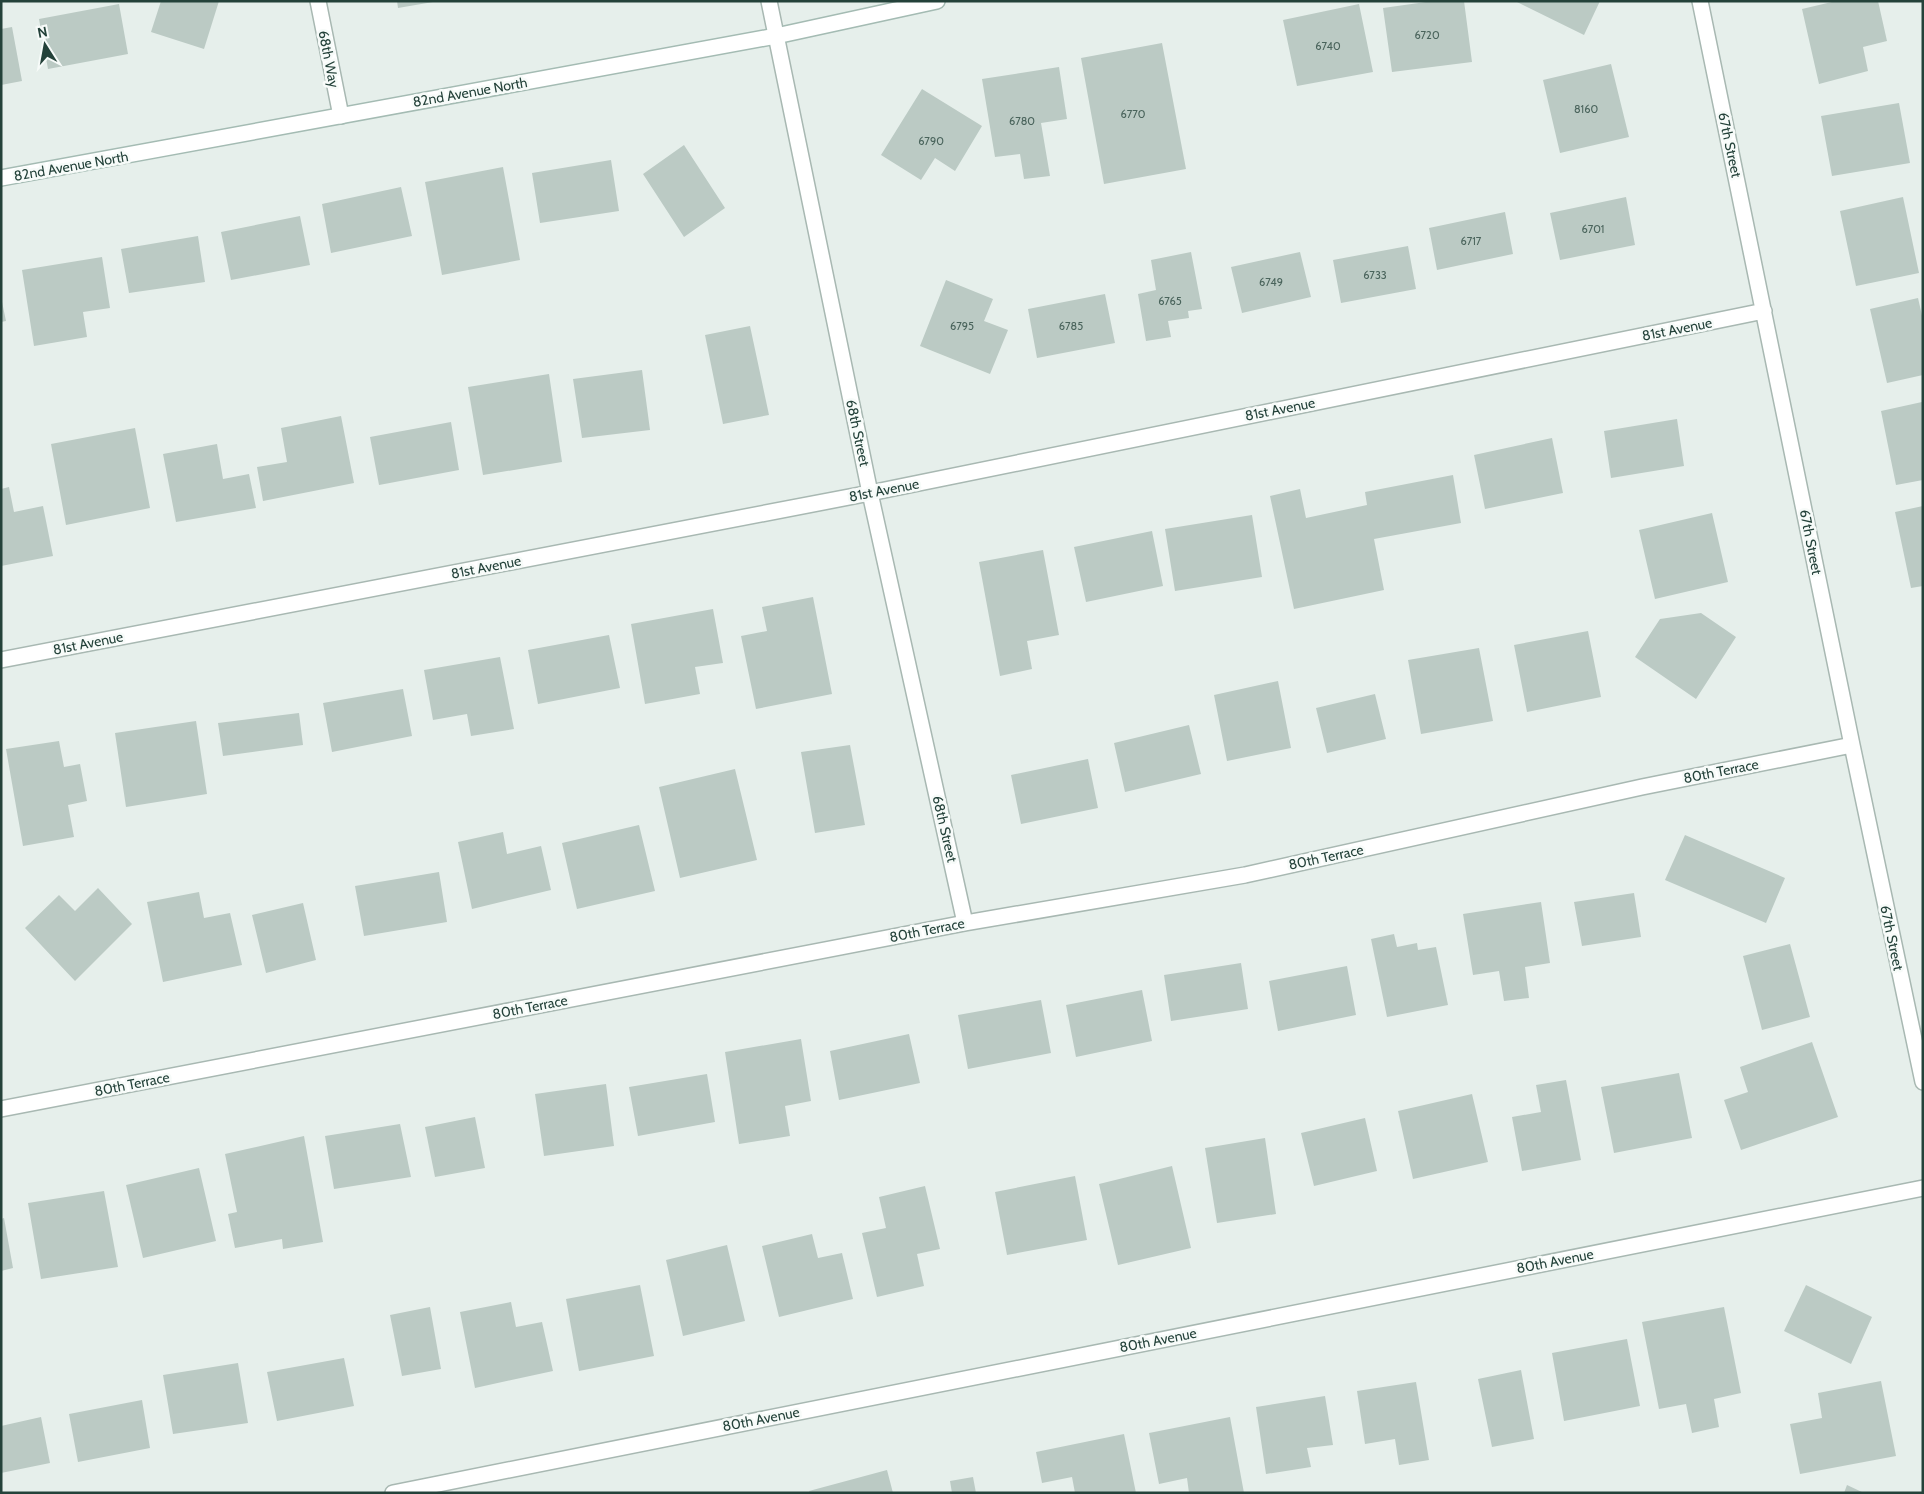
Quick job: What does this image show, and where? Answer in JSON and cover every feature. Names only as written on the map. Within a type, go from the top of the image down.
[{"type":"street","name":"68th Way","points":[[318,1],[341,116]]},
{"type":"street","name":"68th Street","points":[[769,1],[870,493],[965,923]]},
{"type":"street","name":"82nd Avenue North","points":[[1,178],[776,36],[937,1]]},
{"type":"street","name":"67th Street","points":[[1700,1],[1923,1082]]},
{"type":"street","name":"81st Avenue","points":[[1,660],[870,493],[1764,311]]},
{"type":"street","name":"80th Terrace","points":[[1,1109],[965,923],[1245,875],[1642,787],[1852,745]]},
{"type":"street","name":"80th Avenue","points":[[393,1493],[1923,1188]]},
{"type":"building","points":[[161,1],[219,1],[204,49],[151,32]]},
{"type":"building","points":[[397,1],[433,1],[433,2],[398,8]]},
{"type":"building","points":[[1433,1],[1464,1],[1472,62],[1392,72],[1383,8]]},
{"type":"building","points":[[1515,1],[1600,1],[1584,35]]},
{"type":"building","points":[[1836,1],[1878,1],[1887,41],[1863,47],[1868,71],[1819,84],[1802,9]]},
{"type":"building","points":[[119,4],[128,54],[48,69],[39,19]]},
{"type":"building","points":[[1359,4],[1373,72],[1297,86],[1283,20]]},
{"type":"building","points":[[12,27],[22,81],[1,85],[1,29]]},
{"type":"building","points":[[1162,43],[1186,169],[1104,184],[1081,58]]},
{"type":"building","points":[[1611,64],[1629,137],[1560,153],[1543,80]]},
{"type":"building","points":[[1059,67],[1067,119],[1041,123],[1050,176],[1024,179],[1020,154],[995,157],[982,79]]},
{"type":"building","points":[[922,89],[982,126],[955,171],[935,158],[921,180],[881,155]]},
{"type":"building","points":[[1899,103],[1910,163],[1832,176],[1821,116]]},
{"type":"building","points":[[684,145],[725,208],[684,237],[643,174]]},
{"type":"building","points":[[611,160],[619,211],[540,223],[532,173]]},
{"type":"building","points":[[503,167],[520,260],[442,275],[425,182]]},
{"type":"building","points":[[401,187],[412,236],[331,253],[322,204]]},
{"type":"building","points":[[1626,197],[1635,245],[1560,260],[1550,213]]},
{"type":"building","points":[[1903,197],[1919,273],[1856,286],[1840,211]]},
{"type":"building","points":[[1505,212],[1513,254],[1437,270],[1429,228]]},
{"type":"building","points":[[300,216],[310,265],[231,280],[221,232]]},
{"type":"building","points":[[198,236],[205,282],[129,293],[121,249]]},
{"type":"building","points":[[1408,246],[1416,289],[1341,303],[1333,260]]},
{"type":"building","points":[[1191,252],[1202,309],[1188,311],[1189,318],[1168,321],[1171,337],[1146,341],[1138,294],[1156,290],[1151,260]]},
{"type":"building","points":[[1300,252],[1311,297],[1242,313],[1231,267]]},
{"type":"building","points":[[102,257],[110,308],[83,312],[87,337],[34,346],[22,270]]},
{"type":"building","points":[[946,280],[993,299],[984,321],[1008,330],[990,374],[920,346]]},
{"type":"building","points":[[1105,294],[1115,343],[1037,358],[1028,309]]},
{"type":"building","points":[[1,297],[6,321],[1,322]]},
{"type":"building","points":[[1918,298],[1923,320],[1923,375],[1887,383],[1870,309]]},
{"type":"building","points":[[750,326],[769,415],[723,424],[705,335]]},
{"type":"building","points":[[642,370],[650,430],[582,438],[573,379]]},
{"type":"building","points":[[549,374],[562,462],[483,475],[468,387]]},
{"type":"building","points":[[1922,402],[1923,480],[1896,485],[1881,411]]},
{"type":"building","points":[[341,416],[354,483],[263,501],[257,467],[287,462],[281,428]]},
{"type":"building","points":[[1677,419],[1684,466],[1611,478],[1604,431]]},
{"type":"building","points":[[451,422],[459,470],[379,485],[370,437]]},
{"type":"building","points":[[135,428],[150,508],[66,525],[51,444]]},
{"type":"building","points":[[1552,438],[1563,493],[1485,509],[1474,455]]},
{"type":"building","points":[[217,444],[223,479],[249,474],[256,508],[176,522],[163,454]]},
{"type":"building","points":[[1453,475],[1461,523],[1374,539],[1384,590],[1294,609],[1270,496],[1300,489],[1306,518],[1367,505],[1365,492]]},
{"type":"building","points":[[9,487],[14,512],[43,506],[53,556],[1,566],[1,489]]},
{"type":"building","points":[[1923,506],[1923,586],[1911,588],[1895,512]]},
{"type":"building","points":[[1712,513],[1728,582],[1655,599],[1639,530]]},
{"type":"building","points":[[1252,515],[1262,577],[1175,591],[1165,529]]},
{"type":"building","points":[[1152,531],[1163,586],[1086,602],[1074,547]]},
{"type":"building","points":[[1043,550],[1059,635],[1027,641],[1032,669],[1000,676],[979,562]]},
{"type":"building","points":[[813,597],[832,694],[756,709],[741,636],[767,631],[762,607]]},
{"type":"building","points":[[713,609],[723,663],[695,667],[700,694],[645,704],[631,624]]},
{"type":"building","points":[[1701,613],[1736,637],[1696,699],[1635,657],[1660,619]]},
{"type":"building","points":[[1588,631],[1601,697],[1527,712],[1514,645]]},
{"type":"building","points":[[609,635],[620,688],[538,704],[528,650]]},
{"type":"building","points":[[1479,648],[1493,721],[1421,734],[1408,660]]},
{"type":"building","points":[[500,657],[514,729],[471,736],[467,714],[433,720],[424,670]]},
{"type":"building","points":[[1278,681],[1291,748],[1227,761],[1214,695]]},
{"type":"building","points":[[403,689],[412,736],[332,752],[323,703]]},
{"type":"building","points":[[1375,694],[1386,739],[1327,753],[1316,708]]},
{"type":"building","points":[[299,713],[303,745],[223,756],[218,723]]},
{"type":"building","points":[[196,721],[207,794],[126,807],[115,733]]},
{"type":"building","points":[[1189,725],[1201,774],[1125,792],[1114,743]]},
{"type":"building","points":[[59,741],[64,767],[80,764],[87,801],[68,805],[74,837],[23,846],[6,749]]},
{"type":"building","points":[[850,745],[865,825],[815,833],[801,752]]},
{"type":"building","points":[[1088,759],[1098,808],[1021,824],[1011,775]]},
{"type":"building","points":[[735,769],[757,860],[680,878],[659,787]]},
{"type":"building","points":[[639,825],[655,891],[577,909],[562,843]]},
{"type":"building","points":[[503,832],[507,854],[541,846],[551,890],[472,909],[458,842]]},
{"type":"building","points":[[1685,835],[1785,878],[1766,923],[1665,880]]},
{"type":"building","points":[[439,872],[447,922],[364,936],[355,886]]},
{"type":"building","points":[[98,888],[132,924],[75,981],[25,928],[59,895],[75,911]]},
{"type":"building","points":[[199,892],[204,918],[230,913],[242,965],[163,982],[147,902]]},
{"type":"building","points":[[1634,893],[1641,937],[1582,946],[1574,902]]},
{"type":"building","points":[[1541,902],[1550,963],[1525,967],[1529,998],[1504,1001],[1499,971],[1473,975],[1463,914]]},
{"type":"building","points":[[303,903],[316,960],[266,973],[252,915]]},
{"type":"building","points":[[1394,934],[1397,947],[1417,943],[1418,950],[1436,947],[1448,1005],[1387,1017],[1371,939]]},
{"type":"building","points":[[1790,944],[1810,1017],[1762,1030],[1743,956]]},
{"type":"building","points":[[1241,963],[1248,1009],[1171,1021],[1164,975]]},
{"type":"building","points":[[1347,966],[1356,1015],[1278,1031],[1269,981]]},
{"type":"building","points":[[1142,990],[1152,1041],[1076,1057],[1066,1005]]},
{"type":"building","points":[[1041,1000],[1051,1053],[968,1069],[958,1015]]},
{"type":"building","points":[[909,1034],[920,1083],[839,1100],[830,1051]]},
{"type":"building","points":[[801,1039],[811,1101],[785,1106],[790,1136],[739,1144],[725,1052]]},
{"type":"building","points":[[1812,1042],[1838,1117],[1741,1150],[1724,1100],[1748,1092],[1740,1067]]},
{"type":"building","points":[[1679,1073],[1692,1138],[1614,1153],[1601,1087]]},
{"type":"building","points":[[707,1074],[715,1122],[638,1136],[629,1087]]},
{"type":"building","points":[[1566,1080],[1581,1160],[1522,1171],[1512,1117],[1541,1112],[1536,1085]]},
{"type":"building","points":[[606,1084],[614,1146],[544,1156],[535,1094]]},
{"type":"building","points":[[1472,1094],[1488,1162],[1413,1179],[1398,1111]]},
{"type":"building","points":[[475,1117],[485,1168],[435,1177],[425,1127]]},
{"type":"building","points":[[1365,1118],[1377,1171],[1314,1186],[1301,1133]]},
{"type":"building","points":[[400,1124],[411,1177],[334,1189],[325,1136]]},
{"type":"building","points":[[304,1136],[323,1242],[283,1249],[282,1239],[235,1248],[228,1214],[237,1212],[225,1154]]},
{"type":"building","points":[[1265,1138],[1276,1214],[1217,1223],[1205,1148]]},
{"type":"building","points":[[1172,1166],[1191,1248],[1118,1265],[1099,1184]]},
{"type":"building","points":[[199,1168],[216,1241],[143,1258],[126,1185]]},
{"type":"building","points":[[1075,1176],[1087,1240],[1007,1255],[995,1192]]},
{"type":"building","points":[[925,1186],[940,1249],[917,1254],[924,1286],[877,1297],[862,1233],[886,1228],[879,1197]]},
{"type":"building","points":[[104,1191],[118,1267],[41,1279],[28,1203]]},
{"type":"building","points":[[4,1218],[13,1268],[1,1271],[1,1219]]},
{"type":"building","points":[[812,1234],[818,1258],[842,1253],[853,1299],[779,1317],[762,1246]]},
{"type":"building","points":[[727,1245],[745,1321],[683,1336],[666,1260]]},
{"type":"building","points":[[640,1285],[654,1356],[579,1371],[566,1299]]},
{"type":"building","points":[[1806,1285],[1872,1317],[1851,1364],[1784,1331]]},
{"type":"building","points":[[511,1302],[516,1327],[542,1322],[553,1371],[475,1388],[460,1312]]},
{"type":"building","points":[[430,1307],[441,1369],[402,1376],[390,1315]]},
{"type":"building","points":[[1724,1307],[1741,1393],[1714,1399],[1719,1427],[1692,1433],[1686,1404],[1659,1409],[1642,1322]]},
{"type":"building","points":[[1627,1339],[1640,1406],[1564,1421],[1552,1353]]},
{"type":"building","points":[[344,1358],[354,1406],[277,1421],[267,1372]]},
{"type":"building","points":[[238,1363],[248,1423],[173,1434],[163,1375]]},
{"type":"building","points":[[1521,1370],[1534,1439],[1492,1447],[1478,1379]]},
{"type":"building","points":[[1881,1381],[1896,1456],[1800,1474],[1790,1424],[1822,1418],[1818,1393]]},
{"type":"building","points":[[1416,1382],[1429,1460],[1399,1465],[1395,1439],[1365,1444],[1357,1391]]},
{"type":"building","points":[[1325,1396],[1333,1445],[1307,1448],[1311,1467],[1266,1474],[1256,1407]]},
{"type":"building","points":[[142,1400],[150,1448],[78,1462],[69,1414]]},
{"type":"building","points":[[41,1417],[50,1463],[1,1473],[1,1426]]},
{"type":"building","points":[[1230,1417],[1244,1493],[1189,1493],[1187,1478],[1159,1484],[1149,1433]]},
{"type":"building","points":[[1124,1434],[1136,1493],[1075,1493],[1072,1477],[1042,1483],[1036,1452]]},
{"type":"building","points":[[887,1470],[893,1493],[810,1493],[809,1491]]},
{"type":"building","points":[[973,1477],[976,1493],[952,1493],[950,1481]]},
{"type":"building","points":[[1847,1485],[1864,1493],[1844,1493]]}]
